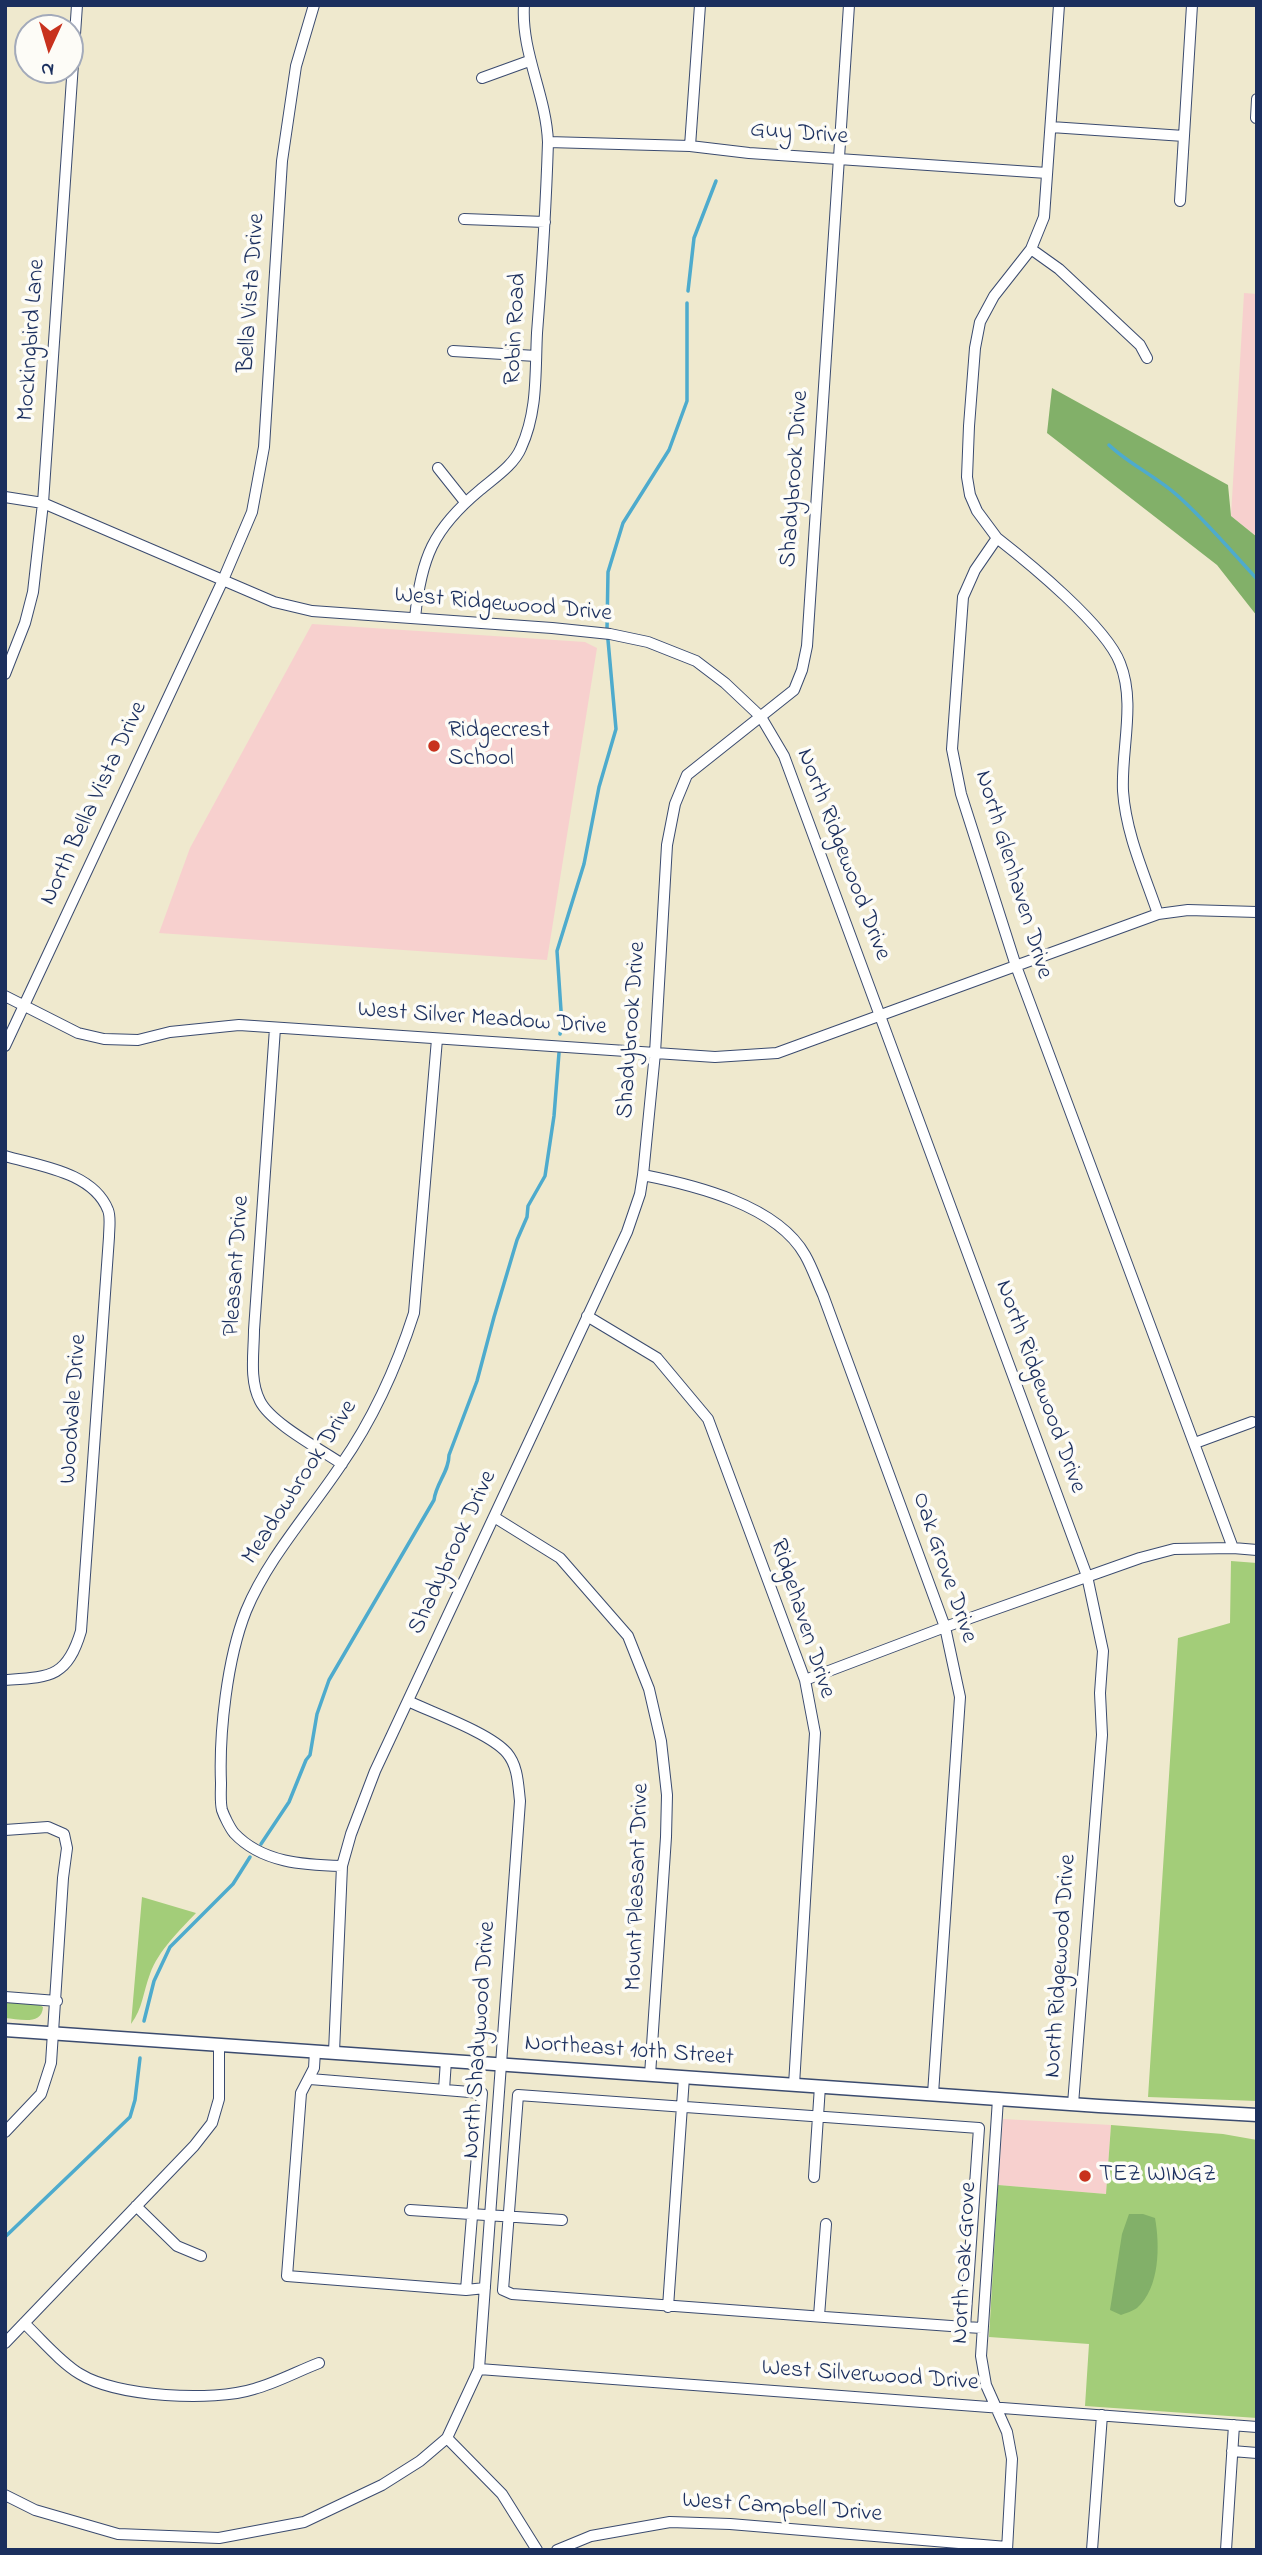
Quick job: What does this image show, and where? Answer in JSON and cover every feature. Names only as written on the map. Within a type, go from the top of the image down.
[{"type":"main road","name":"Northeast 10th Street","points":[[5,2029],[1254,2117]]},
{"type":"street","name":"Mockingbird Lane","points":[[5,674],[25,623],[33,592],[43,503],[77,5]]},
{"type":"street","name":"Bella Vista Drive","points":[[223,580],[252,512],[264,447],[282,161],[296,66],[314,5]]},
{"type":"street","name":"Robin Road","points":[[415,618],[418,583],[425,557],[438,535],[465,502],[502,472],[520,451],[534,407],[548,142],[547,119],[540,86],[529,61],[525,42],[524,5]]},
{"type":"street","points":[[690,146],[700,5]]},
{"type":"street","name":"Shadybrook Drive","points":[[334,2052],[342,1866],[351,1835],[375,1771],[627,1232],[640,1194],[655,1052],[667,845],[675,804],[687,775],[794,690],[802,670],[807,646],[849,5]]},
{"type":"street","points":[[1059,5],[1044,217],[1031,248],[994,296],[979,322],[967,477],[977,512],[996,538],[1070,601],[1103,637],[1120,661],[1128,691],[1123,756],[1127,825],[1158,914]]},
{"type":"street","points":[[1180,201],[1192,5]]},
{"type":"street","points":[[482,78],[529,61]]},
{"type":"street","points":[[1256,118],[1257,99]]},
{"type":"street","points":[[1051,127],[1184,136]]},
{"type":"street","name":"Guy Drive","points":[[548,142],[690,146],[749,153],[1047,173]]},
{"type":"street","points":[[464,219],[545,222]]},
{"type":"street","points":[[1031,248],[1059,270],[1140,345],[1147,358]]},
{"type":"street","points":[[453,351],[536,356]]},
{"type":"street","points":[[438,468],[465,502]]},
{"type":"street","name":"West Ridgewood Drive","points":[[5,498],[43,503],[274,601],[312,611],[598,633],[648,642],[695,661],[725,683],[761,717]]},
{"type":"street","name":"North Glenhaven Drive","points":[[996,538],[975,570],[963,597],[953,749],[966,811],[1016,965],[1234,1548]]},
{"type":"street","name":"North Bella Vista Drive","points":[[5,1046],[223,580]]},
{"type":"street","name":"North Ridgewood Drive","points":[[761,717],[784,756],[1087,1576],[1102,1651],[1102,1735],[1073,2104]]},
{"type":"street","name":"West Silver Meadow Drive","points":[[5,996],[78,1032],[104,1039],[138,1040],[207,1026],[239,1025],[715,1057],[777,1053],[1158,914],[1188,910],[1257,912]]},
{"type":"street","name":"Pleasant Drive","points":[[275,1028],[253,1373],[259,1399],[271,1416],[342,1464]]},
{"type":"street","name":"Meadowbrook Drive","points":[[342,1866],[286,1862],[261,1853],[234,1832],[222,1810],[220,1773],[224,1714],[232,1663],[246,1612],[274,1560],[342,1464],[366,1425],[403,1348],[414,1313],[437,1038]]},
{"type":"street","name":"Woodvale Drive","points":[[5,1156],[80,1179],[96,1192],[108,1211],[109,1237],[81,1632],[75,1653],[61,1669],[42,1678],[5,1679]]},
{"type":"street","name":"Oak Grove Drive","points":[[643,1175],[685,1184],[765,1216],[785,1231],[805,1253],[823,1295],[945,1627],[960,1697],[933,2094]]},
{"type":"street","name":"Ridgehaven Drive","points":[[587,1316],[657,1358],[708,1419],[805,1680],[815,1732],[794,2085]]},
{"type":"street","points":[[1195,1443],[1252,1422]]},
{"type":"street","name":"Mount Pleasant Drive","points":[[494,1517],[560,1558],[628,1636],[649,1689],[661,1741],[667,1795],[650,2075]]},
{"type":"street","points":[[805,1680],[1087,1576],[1174,1549],[1257,1550]]},
{"type":"street","name":"North Shadywood Drive","points":[[408,1701],[491,1740],[507,1753],[517,1772],[520,1801],[480,2369],[447,2438]]},
{"type":"street","points":[[5,1830],[48,1827],[64,1834],[66,1839],[51,2063],[41,2094],[5,2132]]},
{"type":"street","points":[[5,1997],[57,2001]]},
{"type":"street","points":[[5,2343],[212,2123],[219,2099],[219,2044]]},
{"type":"street","points":[[315,2051],[314,2068],[301,2093],[287,2276],[466,2290],[485,2288]]},
{"type":"street","points":[[443,2090],[446,2060]]},
{"type":"street","points":[[668,2306],[684,2077]]},
{"type":"street","points":[[310,2079],[482,2093],[466,2290]]},
{"type":"street","points":[[814,2177],[820,2087]]},
{"type":"street","points":[[965,2327],[979,2128],[518,2095],[503,2290],[512,2294],[668,2306],[819,2316],[965,2327],[982,2328]]},
{"type":"street","name":"North Oak Grove","points":[[998,2099],[981,2356],[986,2385],[1007,2432],[1012,2459],[1007,2548]]},
{"type":"street","points":[[136,2206],[177,2246],[201,2256]]},
{"type":"street","points":[[410,2210],[562,2220]]},
{"type":"street","points":[[819,2316],[826,2224]]},
{"type":"street","points":[[24,2323],[76,2372],[95,2383],[123,2390],[212,2397],[255,2389],[319,2363]]},
{"type":"street","name":"West Silverwood Drive","points":[[480,2369],[1257,2427]]},
{"type":"street","points":[[1092,2550],[1102,2415]]},
{"type":"street","points":[[1226,2550],[1234,2425]]},
{"type":"street","points":[[5,2496],[35,2510],[118,2534],[219,2538],[304,2522],[382,2485],[447,2438],[502,2494],[537,2550]]},
{"type":"street","points":[[1233,2451],[1257,2453]]},
{"type":"street","name":"West Campbell Drive","points":[[557,2550],[591,2536],[670,2522],[730,2524],[1007,2548]]},
{"type":"shaded area","points":[[1244,293],[1257,294],[1257,537],[1231,516]]},
{"type":"shaded area","points":[[312,624],[585,642],[597,648],[547,960],[159,933],[190,848]]},
{"type":"shaded area","points":[[1003,2119],[1111,2125],[1106,2194],[998,2185]]},
{"type":"green space","points":[[1052,388],[1228,485],[1231,516],[1257,537],[1257,616],[1217,565],[1047,433]]},
{"type":"green space","points":[[1231,1561],[1257,1563],[1257,2101],[1148,2097],[1178,1638],[1230,1623]]},
{"type":"green space","points":[[142,1897],[196,1913],[158,1957],[131,2024]]},
{"type":"green space","points":[[5,2002],[38,2004],[43,2007],[42,2013],[34,2019],[5,2018]]},
{"type":"green space","points":[[1111,2125],[1223,2134],[1257,2140],[1257,2418],[1085,2406],[1089,2344],[989,2337],[998,2185],[1106,2194]]},
{"type":"green space","points":[[1129,2214],[1143,2214],[1155,2218],[1158,2253],[1154,2278],[1145,2299],[1135,2309],[1121,2315],[1110,2310],[1122,2234]]},
{"type":"waterway","points":[[688,291],[694,238],[716,181]]},
{"type":"waterway","points":[[560,1034],[562,1025],[557,951],[584,864],[599,787],[616,729],[607,629],[608,572],[623,523],[669,450],[687,401],[687,303]]},
{"type":"waterway","points":[[1109,445],[1178,496],[1257,579]]},
{"type":"waterway","points":[[261,1844],[289,1802],[310,1755],[317,1714],[329,1680],[434,1500],[447,1467],[477,1381],[517,1240],[527,1217],[528,1206],[545,1176],[554,1116],[559,1053]]},
{"type":"waterway","points":[[144,2021],[154,1981],[170,1947],[233,1884],[250,1857]]},
{"type":"waterway","points":[[5,2237],[130,2117],[140,2058]]},
{"type":"place","name":"Ridgecrest School","points":[[434,746]]},
{"type":"place","name":"TEZ WINGZ","points":[[1085,2176]]}]
